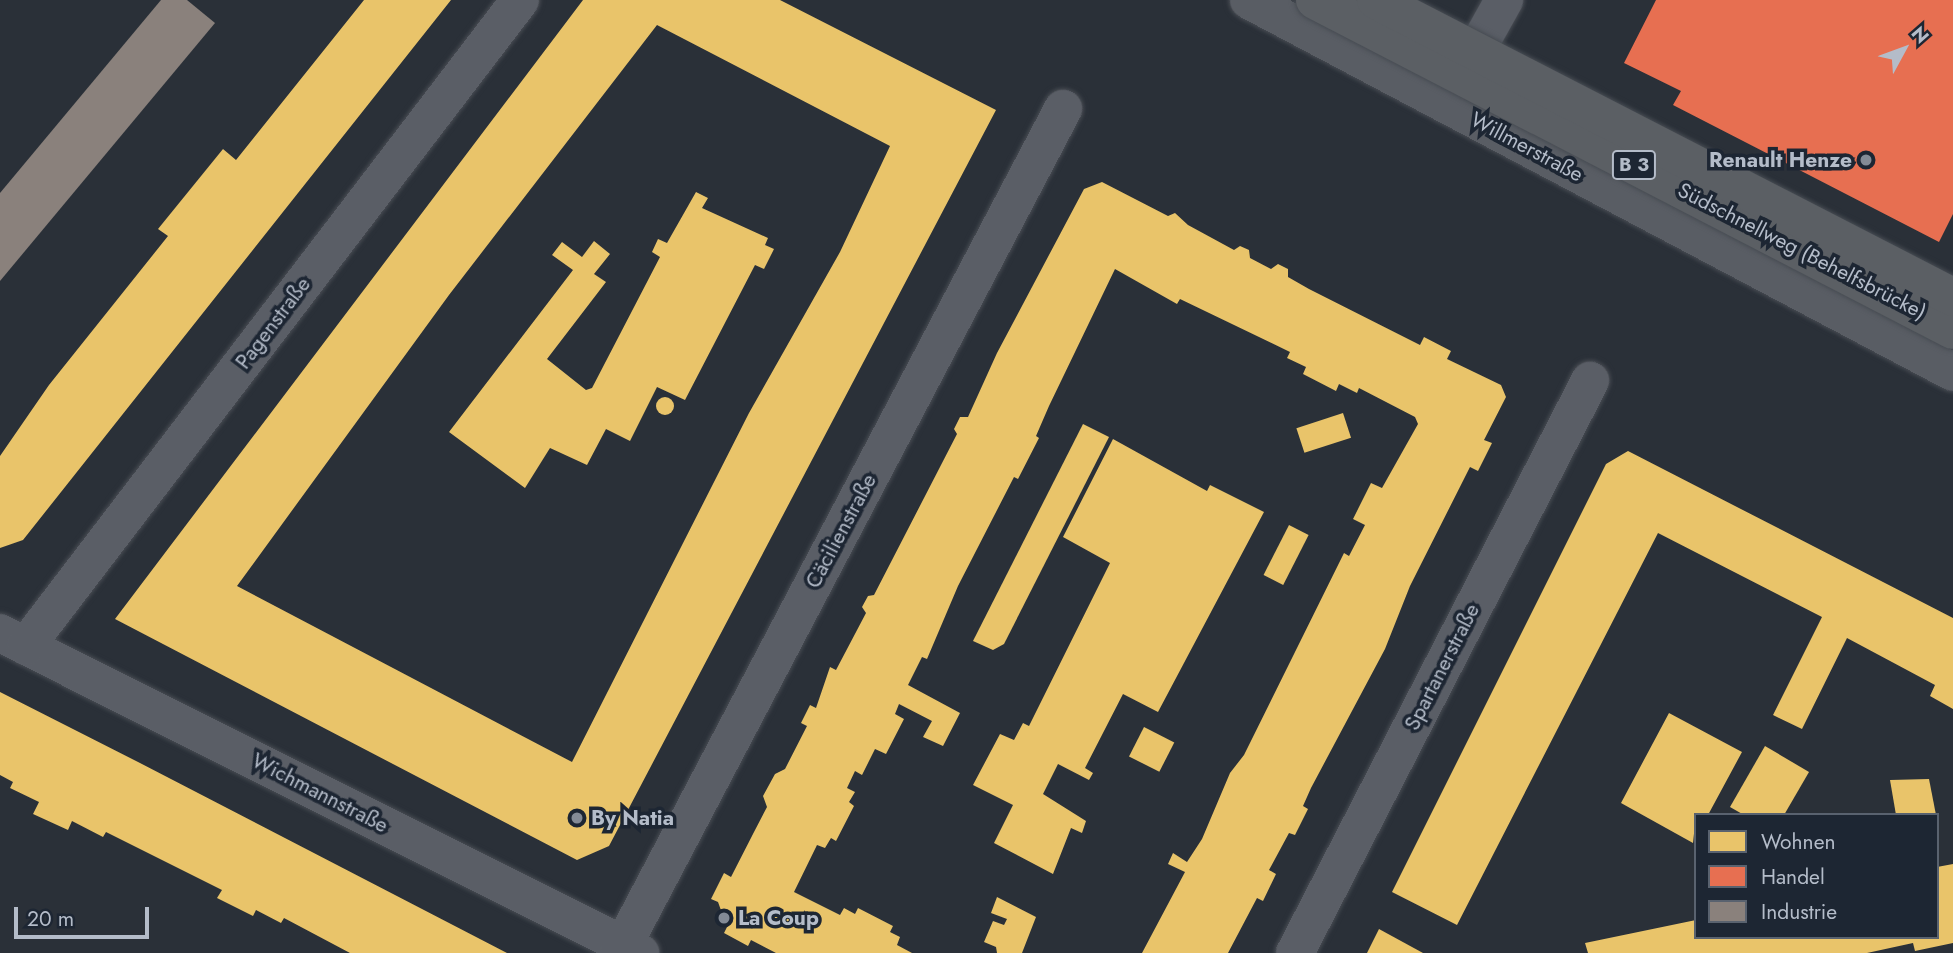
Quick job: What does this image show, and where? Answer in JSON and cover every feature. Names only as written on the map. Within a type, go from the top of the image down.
[{"type":"highway","name":"Südschnellweg (Behelfsbrücke)","points":[[1315,0],[1953,330]]},
{"type":"highway","name":"Südschnellweg (Behelfsbrücke)","points":[[1376,0],[1953,297]]},
{"type":"main road","name":"Willmerstraße","points":[[1249,0],[1953,372]]},
{"type":"street","name":"Pagenstraße","points":[[13,639],[520,0]]},
{"type":"street","points":[[1446,104],[1504,0]]},
{"type":"street","name":"Cäcilienstraße","points":[[627,950],[1063,109]]},
{"type":"street","name":"Spartanerstraße","points":[[1295,953],[1590,381]]},
{"type":"street","name":"Wichmannstraße","points":[[13,639],[627,950]]},
{"type":"building: Wohnen","points":[[364,0],[451,0],[23,540],[0,548],[0,456],[49,385],[168,236],[158,229],[223,149],[236,160]]},
{"type":"building: Wohnen","points":[[583,0],[780,0],[996,110],[609,846],[577,860],[115,619]],"holes":[[[657,25],[890,146],[840,252],[749,413],[572,762],[237,586],[449,295]]]},
{"type":"building: Wohnen","points":[[1102,182],[1168,216],[1175,213],[1188,225],[1234,250],[1240,246],[1249,250],[1250,258],[1271,269],[1278,264],[1288,269],[1288,277],[1420,345],[1424,337],[1451,351],[1447,359],[1501,385],[1506,397],[1484,440],[1492,443],[1478,471],[1470,467],[1410,586],[1385,649],[1311,788],[1303,806],[1308,809],[1295,835],[1289,833],[1269,870],[1276,874],[1263,901],[1257,898],[1228,953],[1142,953],[1185,872],[1168,864],[1173,853],[1187,862],[1202,839],[1230,773],[1244,755],[1344,553],[1349,556],[1365,525],[1353,519],[1371,483],[1382,488],[1418,424],[1415,417],[1359,388],[1357,393],[1339,384],[1336,391],[1303,374],[1306,367],[1287,358],[1290,352],[1180,299],[1177,304],[1115,269],[1049,406],[1036,436],[1039,438],[1018,479],[1014,477],[958,586],[927,659],[922,657],[908,685],[960,713],[943,746],[923,737],[932,721],[899,704],[895,714],[904,719],[886,754],[875,749],[862,775],[855,771],[847,788],[855,792],[849,802],[854,806],[836,841],[831,838],[825,848],[817,845],[794,892],[840,915],[844,908],[855,914],[858,908],[893,926],[890,932],[900,937],[897,945],[912,953],[776,953],[751,940],[748,946],[724,933],[727,927],[718,902],[711,899],[724,873],[731,877],[767,807],[763,796],[775,774],[785,769],[807,726],[801,723],[810,705],[816,708],[830,667],[836,670],[866,613],[862,607],[868,596],[874,595],[957,434],[954,429],[960,417],[968,417],[997,353],[1084,189]]},
{"type":"building: Wohnen","points":[[696,192],[708,198],[702,208],[768,238],[765,245],[774,249],[764,269],[755,265],[685,400],[657,387],[630,441],[606,429],[587,465],[550,448],[525,488],[449,432],[573,270],[552,255],[562,242],[582,257],[594,241],[610,254],[594,274],[606,282],[547,359],[586,390],[592,388],[660,257],[652,252],[658,239],[667,243]]},
{"type":"building: Wohnen","points":[[665,397],[671,400],[674,406],[671,412],[665,415],[659,412],[656,406],[659,400]]},
{"type":"building: Wohnen","points":[[1343,413],[1351,438],[1304,453],[1296,428]]},
{"type":"building: Wohnen","points":[[1083,424],[1109,437],[1004,644],[993,650],[973,641]]},
{"type":"building: Wohnen","points":[[1113,439],[1207,491],[1210,485],[1264,512],[1158,712],[1123,694],[1085,768],[1093,773],[1089,780],[1058,764],[1043,794],[1086,821],[1082,833],[1071,828],[1053,874],[994,843],[1013,805],[973,785],[1000,734],[1014,740],[1023,723],[1029,726],[1110,563],[1063,537]]},
{"type":"building: Wohnen","points":[[1628,451],[1953,618],[1953,709],[1930,696],[1935,685],[1847,638],[1802,729],[1773,715],[1822,617],[1658,533],[1457,925],[1392,892],[1606,464]]},
{"type":"building: Wohnen","points":[[1289,525],[1309,535],[1283,585],[1264,575]]},
{"type":"building: Wohnen","points":[[0,692],[507,953],[350,953],[284,918],[281,923],[256,910],[253,916],[217,898],[222,890],[106,832],[103,837],[72,821],[68,830],[33,814],[39,802],[10,788],[13,782],[0,775]]},
{"type":"building: Wohnen","points":[[1669,713],[1742,752],[1709,813],[1694,813],[1693,843],[1621,803]]},
{"type":"building: Wohnen","points":[[1144,727],[1174,742],[1159,772],[1129,756]]},
{"type":"building: Wohnen","points":[[1765,746],[1809,772],[1785,813],[1740,813],[1730,807]]},
{"type":"building: Wohnen","points":[[1929,779],[1936,813],[1896,813],[1890,780]]},
{"type":"building: Wohnen","points":[[1953,864],[1953,943],[1915,951],[1913,943],[1867,953],[1588,953],[1585,943],[1694,920],[1694,939],[1939,939],[1939,867]]},
{"type":"building: Wohnen","points":[[997,897],[1036,917],[1022,953],[997,953],[996,947],[984,942],[993,921],[1004,925],[1007,919],[991,913]]},
{"type":"building: Wohnen","points":[[1379,929],[1423,953],[1367,953]]},
{"type":"building: Handel","name":"Renault Henze","points":[[1656,0],[1953,0],[1953,214],[1939,242],[1673,105],[1681,91],[1624,63]]},
{"type":"building: Industrie","points":[[161,0],[187,0],[215,23],[0,281],[0,193]]},
{"type":"place","name":"Renault Henze","points":[[1866,160]]},
{"type":"place","name":"By Natia","points":[[577,818]]},
{"type":"place","name":"La Coup","points":[[724,918]]}]
